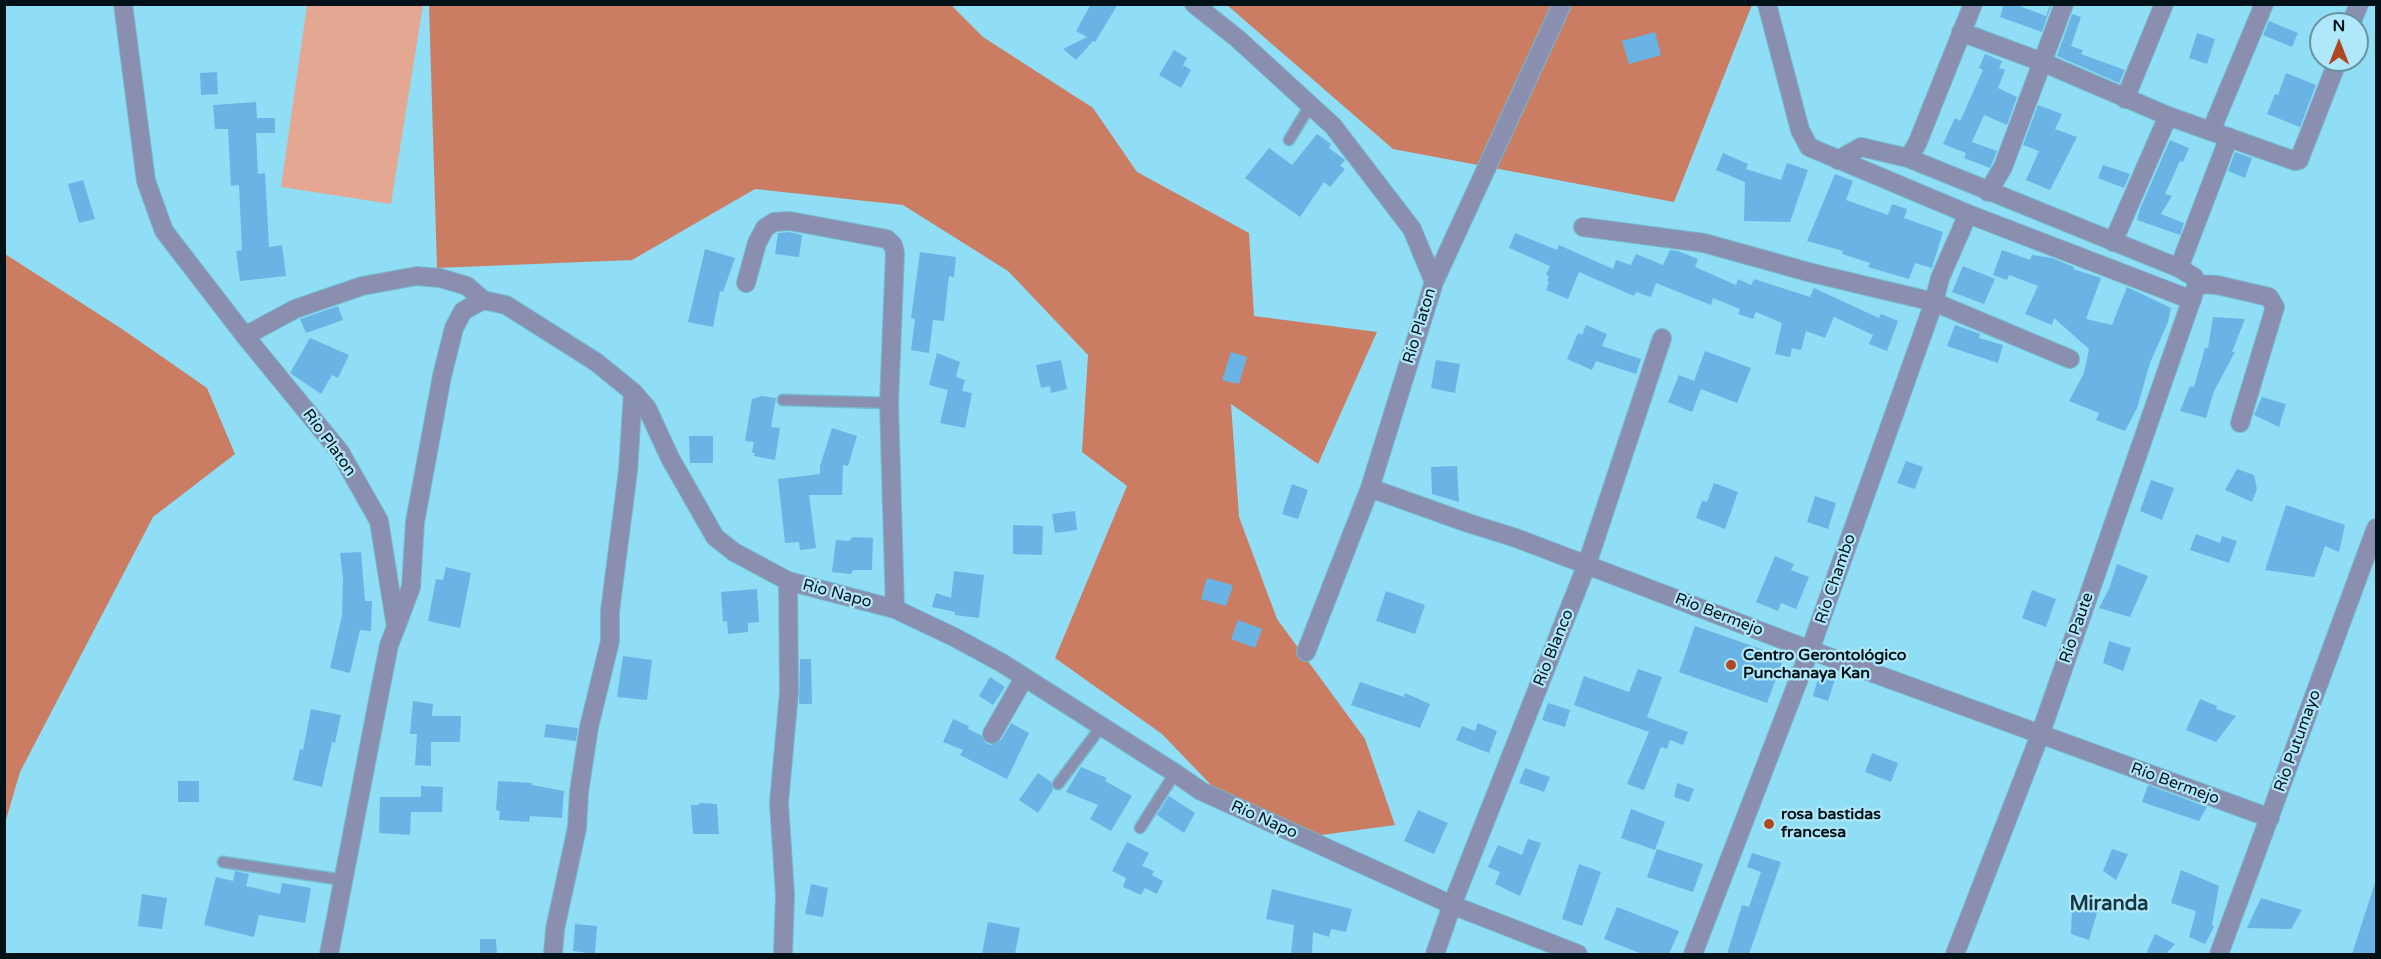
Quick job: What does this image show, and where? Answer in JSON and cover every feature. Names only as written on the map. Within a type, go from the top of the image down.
[{"type":"street","name":"Río Platon","points":[[123,4],[146,181],[164,231],[340,453],[379,521],[396,627],[378,700],[329,954]]},
{"type":"street","name":"Río Platon","points":[[1194,4],[1238,39],[1333,126],[1412,229],[1434,282],[1370,488],[1306,652]]},
{"type":"street","points":[[1434,282],[1562,4]]},
{"type":"street","points":[[1767,4],[1800,130],[1809,147],[1968,214],[2195,292],[2217,285],[2269,297],[2275,307],[2240,423]]},
{"type":"street","points":[[1908,158],[1917,144],[1973,4]]},
{"type":"street","points":[[1988,192],[2003,167],[2064,4]]},
{"type":"street","points":[[2125,99],[2164,4]]},
{"type":"street","points":[[2211,132],[2264,4]]},
{"type":"street","points":[[1961,32],[2042,62],[2169,116],[2295,161],[2299,160],[2333,72]]},
{"type":"street","points":[[2113,242],[2169,116]]},
{"type":"street","points":[[2179,268],[2229,137]]},
{"type":"street","points":[[1838,160],[1861,147],[1908,158],[2179,268],[2194,277],[2195,292]]},
{"type":"street","name":"Río Chambo","points":[[1693,954],[1810,650],[1934,302],[1940,278],[1968,214]]},
{"type":"street","points":[[746,283],[757,243],[765,228],[774,222],[790,221],[887,239],[893,245],[895,253],[889,403],[895,609]]},
{"type":"street","points":[[1583,227],[1704,243],[1812,273],[1934,302],[2070,359]]},
{"type":"street","name":"Río Napo","points":[[245,336],[295,309],[362,286],[417,276],[440,278],[467,286],[483,300],[506,305],[596,362],[633,392],[647,408],[670,458],[715,537],[734,552],[788,581],[895,609],[954,637],[1024,678],[1200,791],[1452,905],[1578,954]]},
{"type":"street","name":"Río Paute","points":[[1955,954],[2040,735],[2195,292]]},
{"type":"street","points":[[396,627],[411,587],[416,522],[442,376],[454,328],[464,310],[483,300]]},
{"type":"street","name":"Río Blanco","points":[[1435,954],[1452,905],[1587,564],[1662,338]]},
{"type":"street","points":[[553,954],[555,929],[578,828],[579,792],[589,727],[610,641],[610,611],[628,471],[633,392]]},
{"type":"street","name":"Río Bermejo","points":[[1370,488],[1587,564],[1810,650],[2270,818]]},
{"type":"street","name":"Río Putumayo","points":[[2219,954],[2376,528]]},
{"type":"street","points":[[783,954],[785,895],[779,803],[789,692],[788,581]]},
{"type":"street","points":[[992,734],[1024,678]]},
{"type":"lane","points":[[1289,140],[1311,104]]},
{"type":"lane","points":[[783,400],[889,403]]},
{"type":"lane","points":[[1058,784],[1101,727]]},
{"type":"lane","points":[[1140,828],[1175,773]]},
{"type":"lane","points":[[223,862],[343,880]]},
{"type":"shaded area","points":[[307,5],[423,5],[391,204],[281,187]]},
{"type":"shaded area","points":[[429,5],[951,5],[983,37],[1093,108],[1137,172],[1249,233],[1254,316],[1377,332],[1318,464],[1231,404],[1239,517],[1277,619],[1365,739],[1395,825],[1285,840],[1213,787],[1162,734],[1055,658],[1127,486],[1082,452],[1088,355],[1008,271],[903,205],[755,189],[632,260],[437,268]]},
{"type":"shaded area","points":[[1227,5],[1752,5],[1674,202],[1393,149]]},
{"type":"shaded area","points":[[5,254],[122,329],[207,388],[235,454],[153,517],[20,772],[5,823]]},
{"type":"building","points":[[1091,4],[1118,4],[1095,42],[1093,41],[1076,60],[1063,49],[1087,37],[1076,31]]},
{"type":"building","points":[[2004,4],[2014,4],[2046,16],[2050,5],[2042,32],[2000,17]]},
{"type":"building","points":[[2072,14],[2081,17],[2071,46],[2083,50],[2081,54],[2125,70],[2119,83],[2057,56]]},
{"type":"building","points":[[2269,21],[2298,33],[2292,47],[2263,35]]},
{"type":"building","points":[[1655,32],[1661,55],[1629,64],[1622,41]]},
{"type":"building","points":[[2197,33],[2215,39],[2207,64],[2189,58]]},
{"type":"building","points":[[1174,50],[1187,58],[1183,65],[1191,70],[1181,88],[1159,75]]},
{"type":"building","points":[[1985,54],[2002,61],[1999,68],[2005,70],[1998,88],[2017,97],[2007,125],[1984,115],[1972,142],[1997,151],[1990,168],[1964,158],[1966,153],[1943,144],[1955,118],[1960,121],[1983,70],[1979,68]]},
{"type":"building","points":[[217,72],[218,94],[201,95],[200,73]]},
{"type":"building","points":[[2286,73],[2316,85],[2300,127],[2267,114],[2275,94],[2278,95]]},
{"type":"building","points":[[256,102],[257,118],[275,118],[275,133],[256,133],[258,174],[265,173],[269,247],[282,245],[286,276],[240,281],[236,251],[242,250],[239,185],[231,186],[228,129],[215,129],[213,105]]},
{"type":"building","points":[[2038,105],[2062,114],[2055,129],[2077,137],[2050,190],[2026,180],[2039,151],[2023,145]]},
{"type":"building","points":[[1317,134],[1331,144],[1329,148],[1345,160],[1340,166],[1345,169],[1330,187],[1324,182],[1300,217],[1245,178],[1269,148],[1292,165]]},
{"type":"building","points":[[2170,140],[2189,148],[2183,162],[2180,161],[2165,194],[2172,196],[2161,214],[2184,223],[2180,235],[2137,220]]},
{"type":"building","points":[[2235,152],[2252,158],[2245,178],[2228,171]]},
{"type":"building","points":[[1723,153],[1748,164],[1746,169],[1781,180],[1787,163],[1808,170],[1790,222],[1744,221],[1745,182],[1716,170]]},
{"type":"building","points":[[2103,165],[2130,174],[2124,188],[2098,178]]},
{"type":"building","points":[[1835,174],[1853,181],[1846,200],[1888,215],[1892,204],[1907,209],[1904,218],[1943,232],[1932,268],[1915,263],[1909,279],[1868,267],[1870,263],[1842,254],[1843,251],[1807,241]]},
{"type":"building","points":[[83,180],[95,219],[79,223],[68,184]]},
{"type":"building","points":[[789,232],[802,235],[799,257],[775,254],[778,233]]},
{"type":"building","points":[[1515,233],[1557,250],[1559,245],[1613,269],[1616,260],[1631,265],[1636,254],[1663,265],[1670,250],[1678,251],[1698,259],[1695,267],[1736,285],[1738,279],[1751,285],[1754,279],[1810,297],[1814,288],[1879,318],[1881,314],[1898,321],[1887,351],[1869,344],[1873,335],[1834,317],[1825,338],[1806,331],[1801,350],[1792,348],[1790,357],[1775,354],[1782,323],[1756,312],[1753,319],[1738,314],[1740,309],[1713,298],[1711,305],[1656,283],[1651,297],[1636,292],[1634,296],[1579,272],[1568,299],[1546,290],[1549,276],[1546,275],[1550,266],[1509,248]]},
{"type":"building","points":[[705,249],[735,258],[723,292],[720,291],[713,327],[688,322]]},
{"type":"building","points":[[2002,250],[2030,260],[2032,255],[2052,258],[2074,267],[2073,269],[2101,278],[2086,319],[2112,325],[2127,287],[2171,308],[2168,322],[2150,363],[2137,408],[2125,431],[2096,420],[2099,413],[2069,401],[2084,373],[2089,349],[2054,318],[2052,325],[2025,314],[2038,286],[2009,275],[2007,280],[1993,275]]},
{"type":"building","points":[[920,252],[956,257],[954,277],[949,276],[944,321],[933,320],[929,353],[911,350],[915,319],[911,318]]},
{"type":"building","points":[[1963,266],[1995,279],[1984,304],[1952,292]]},
{"type":"building","points":[[338,306],[343,320],[306,333],[300,319]]},
{"type":"building","points":[[2213,317],[2245,319],[2232,352],[2235,352],[2214,391],[2206,418],[2180,411],[2190,386],[2194,387],[2205,348],[2208,348]]},
{"type":"building","points":[[1586,325],[1607,334],[1602,346],[1641,359],[1636,374],[1596,361],[1592,370],[1567,359],[1578,333],[1582,335]]},
{"type":"building","points":[[1955,325],[1980,334],[1979,338],[2003,345],[1998,363],[1947,346]]},
{"type":"building","points":[[310,338],[349,355],[338,378],[332,375],[321,394],[290,373]]},
{"type":"building","points":[[1705,351],[1751,368],[1737,403],[1701,389],[1692,412],[1668,402],[1679,375],[1694,381]]},
{"type":"building","points":[[1231,352],[1247,357],[1239,384],[1222,380]]},
{"type":"building","points":[[937,353],[960,362],[956,377],[965,380],[962,391],[972,393],[965,428],[940,423],[948,390],[929,385]]},
{"type":"building","points":[[1061,360],[1067,389],[1051,393],[1050,386],[1041,388],[1036,365]]},
{"type":"building","points":[[1436,360],[1460,364],[1455,393],[1431,388]]},
{"type":"building","points":[[762,396],[776,398],[771,427],[780,428],[775,460],[754,456],[755,453],[752,453],[754,442],[745,441],[752,399]]},
{"type":"building","points":[[2262,397],[2286,404],[2279,427],[2254,415]]},
{"type":"building","points":[[832,428],[857,436],[848,466],[843,465],[842,495],[809,495],[816,548],[800,550],[799,542],[785,543],[778,479],[820,474],[820,466]]},
{"type":"building","points":[[689,436],[713,436],[713,463],[690,463]]},
{"type":"building","points":[[1906,461],[1923,467],[1915,489],[1897,483]]},
{"type":"building","points":[[1457,466],[1459,502],[1432,494],[1431,467]]},
{"type":"building","points":[[2237,469],[2254,475],[2257,489],[2252,502],[2225,490]]},
{"type":"building","points":[[2151,480],[2174,488],[2162,520],[2140,511]]},
{"type":"building","points":[[1714,483],[1738,492],[1725,529],[1696,518],[1702,501],[1707,502]]},
{"type":"building","points":[[1292,484],[1308,490],[1298,519],[1282,514]]},
{"type":"building","points":[[1815,496],[1836,503],[1828,529],[1807,522]]},
{"type":"building","points":[[2286,505],[2345,525],[2339,552],[2325,546],[2314,577],[2265,570]]},
{"type":"building","points":[[1075,511],[1077,530],[1055,533],[1052,514]]},
{"type":"building","points":[[1013,525],[1043,526],[1042,555],[1013,554]]},
{"type":"building","points":[[2196,534],[2220,543],[2222,536],[2237,541],[2229,563],[2190,550]]},
{"type":"building","points":[[853,537],[873,538],[872,570],[853,570],[851,574],[832,572],[836,540],[849,541]]},
{"type":"building","points":[[361,552],[365,601],[372,601],[371,631],[360,630],[350,673],[330,668],[342,616],[343,578],[340,553]]},
{"type":"building","points":[[1775,556],[1794,564],[1791,570],[1809,577],[1796,609],[1781,603],[1778,611],[1756,602]]},
{"type":"building","points":[[2117,564],[2148,576],[2130,617],[2099,608],[2109,589]]},
{"type":"building","points":[[446,567],[471,573],[460,628],[428,621],[436,579],[443,580]]},
{"type":"building","points":[[954,571],[984,575],[979,618],[955,615],[955,612],[932,607],[936,593],[951,598]]},
{"type":"building","points":[[1207,578],[1233,585],[1226,606],[1201,599]]},
{"type":"building","points":[[757,589],[759,622],[748,623],[748,632],[728,634],[727,621],[723,622],[721,592]]},
{"type":"building","points":[[2032,590],[2056,599],[2046,627],[2022,618]]},
{"type":"building","points":[[1386,591],[1425,605],[1415,634],[1376,621]]},
{"type":"building","points":[[1238,620],[1262,629],[1255,648],[1231,639]]},
{"type":"building","name":"Centro Gerontológico Punchanaya Kan","points":[[1695,626],[1784,657],[1767,703],[1679,672]]},
{"type":"building","points":[[2109,641],[2131,648],[2123,671],[2103,663]]},
{"type":"building","points":[[623,656],[652,660],[647,700],[617,697]]},
{"type":"building","points":[[800,659],[811,659],[812,704],[799,704]]},
{"type":"building","points":[[1638,669],[1662,677],[1647,717],[1688,732],[1683,745],[1670,740],[1667,749],[1661,747],[1644,790],[1627,784],[1649,732],[1574,705],[1584,676],[1629,692]]},
{"type":"building","points":[[1820,672],[1836,676],[1828,701],[1813,696]]},
{"type":"building","points":[[990,677],[1005,687],[993,705],[979,696]]},
{"type":"building","points":[[1360,682],[1404,697],[1405,693],[1430,704],[1420,728],[1351,705]]},
{"type":"building","points":[[2200,699],[2217,706],[2216,709],[2236,716],[2216,742],[2186,730]]},
{"type":"building","points":[[413,701],[433,704],[432,716],[461,716],[460,742],[431,742],[431,766],[415,765],[417,734],[410,734]]},
{"type":"building","points":[[1548,703],[1570,710],[1565,727],[1542,720]]},
{"type":"building","points":[[311,709],[341,715],[335,743],[332,742],[322,787],[293,780],[300,749],[303,750]]},
{"type":"building","points":[[953,719],[969,726],[968,729],[981,735],[986,743],[991,745],[1001,740],[1011,723],[1029,733],[1007,779],[960,755],[963,750],[943,742]]},
{"type":"building","points":[[1478,723],[1497,731],[1489,753],[1456,740],[1462,726],[1475,731]]},
{"type":"building","points":[[546,724],[578,728],[576,741],[544,737]]},
{"type":"building","points":[[1872,753],[1898,763],[1891,782],[1865,772]]},
{"type":"building","points":[[1081,767],[1107,778],[1105,781],[1132,796],[1111,831],[1090,819],[1098,805],[1066,792]]},
{"type":"building","points":[[1525,768],[1550,777],[1544,792],[1519,783]]},
{"type":"building","points":[[1038,773],[1051,782],[1053,790],[1038,813],[1019,800]]},
{"type":"building","points":[[178,781],[199,781],[199,802],[178,802]]},
{"type":"building","points":[[498,781],[532,783],[532,785],[564,791],[562,818],[530,816],[529,822],[499,820],[500,811],[496,810]]},
{"type":"building","points":[[1677,783],[1694,789],[1689,802],[1674,797]]},
{"type":"building","points":[[2148,785],[2207,807],[2199,821],[2142,802]]},
{"type":"building","points":[[421,786],[443,787],[442,812],[411,812],[410,835],[379,833],[380,797],[421,797]]},
{"type":"building","points":[[1169,796],[1195,813],[1184,833],[1157,815]]},
{"type":"building","points":[[699,803],[717,804],[719,834],[693,834],[691,805],[699,805]]},
{"type":"building","points":[[1631,809],[1665,822],[1655,850],[1621,838]]},
{"type":"building","points":[[1418,810],[1448,823],[1434,854],[1404,841]]},
{"type":"building","points":[[1528,839],[1541,843],[1520,896],[1495,884],[1500,872],[1488,867],[1498,845],[1522,855]]},
{"type":"building","points":[[1127,842],[1149,853],[1142,866],[1154,871],[1152,875],[1163,881],[1157,894],[1145,888],[1141,895],[1123,887],[1126,878],[1112,871]]},
{"type":"building","points":[[1657,849],[1703,864],[1693,892],[1647,877]]},
{"type":"building","points":[[2112,849],[2128,854],[2116,880],[2103,871]]},
{"type":"building","points":[[1752,853],[1781,862],[1749,954],[1727,954],[1742,905],[1749,907],[1761,872],[1747,867]]},
{"type":"building","points":[[1579,864],[1601,872],[1582,926],[1562,919]]},
{"type":"building","points":[[2181,870],[2219,886],[2212,925],[2214,927],[2205,944],[2189,937],[2196,911],[2171,903]]},
{"type":"building","points":[[235,871],[249,874],[246,886],[280,894],[282,883],[311,888],[305,923],[259,915],[254,937],[204,925],[216,877],[233,881]]},
{"type":"building","points":[[2375,883],[2376,954],[2352,954]]},
{"type":"building","points":[[811,884],[828,888],[823,917],[805,914]]},
{"type":"building","points":[[1272,889],[1352,909],[1346,932],[1331,929],[1329,937],[1313,932],[1312,954],[1291,954],[1294,925],[1266,919]]},
{"type":"building","points":[[142,894],[167,898],[162,929],[138,926]]},
{"type":"building","points":[[2261,898],[2302,910],[2291,929],[2247,928]]},
{"type":"building","points":[[2072,905],[2098,909],[2089,940],[2071,934]]},
{"type":"building","points":[[1617,907],[1679,931],[1669,954],[1642,954],[1604,939]]},
{"type":"building","points":[[988,922],[1020,928],[1015,954],[982,954]]},
{"type":"building","points":[[575,924],[597,926],[595,954],[573,951]]},
{"type":"building","points":[[2155,934],[2175,944],[2166,954],[2146,954]]},
{"type":"building","points":[[480,939],[496,939],[497,954],[480,954]]},
{"type":"place","name":"Centro Gerontológico Punchanaya Kan","points":[[1731,665]]},
{"type":"place","name":"rosa bastidas francesa","points":[[1769,824]]},
{"type":"district","name":"Miranda","points":[[2109,905]]}]
